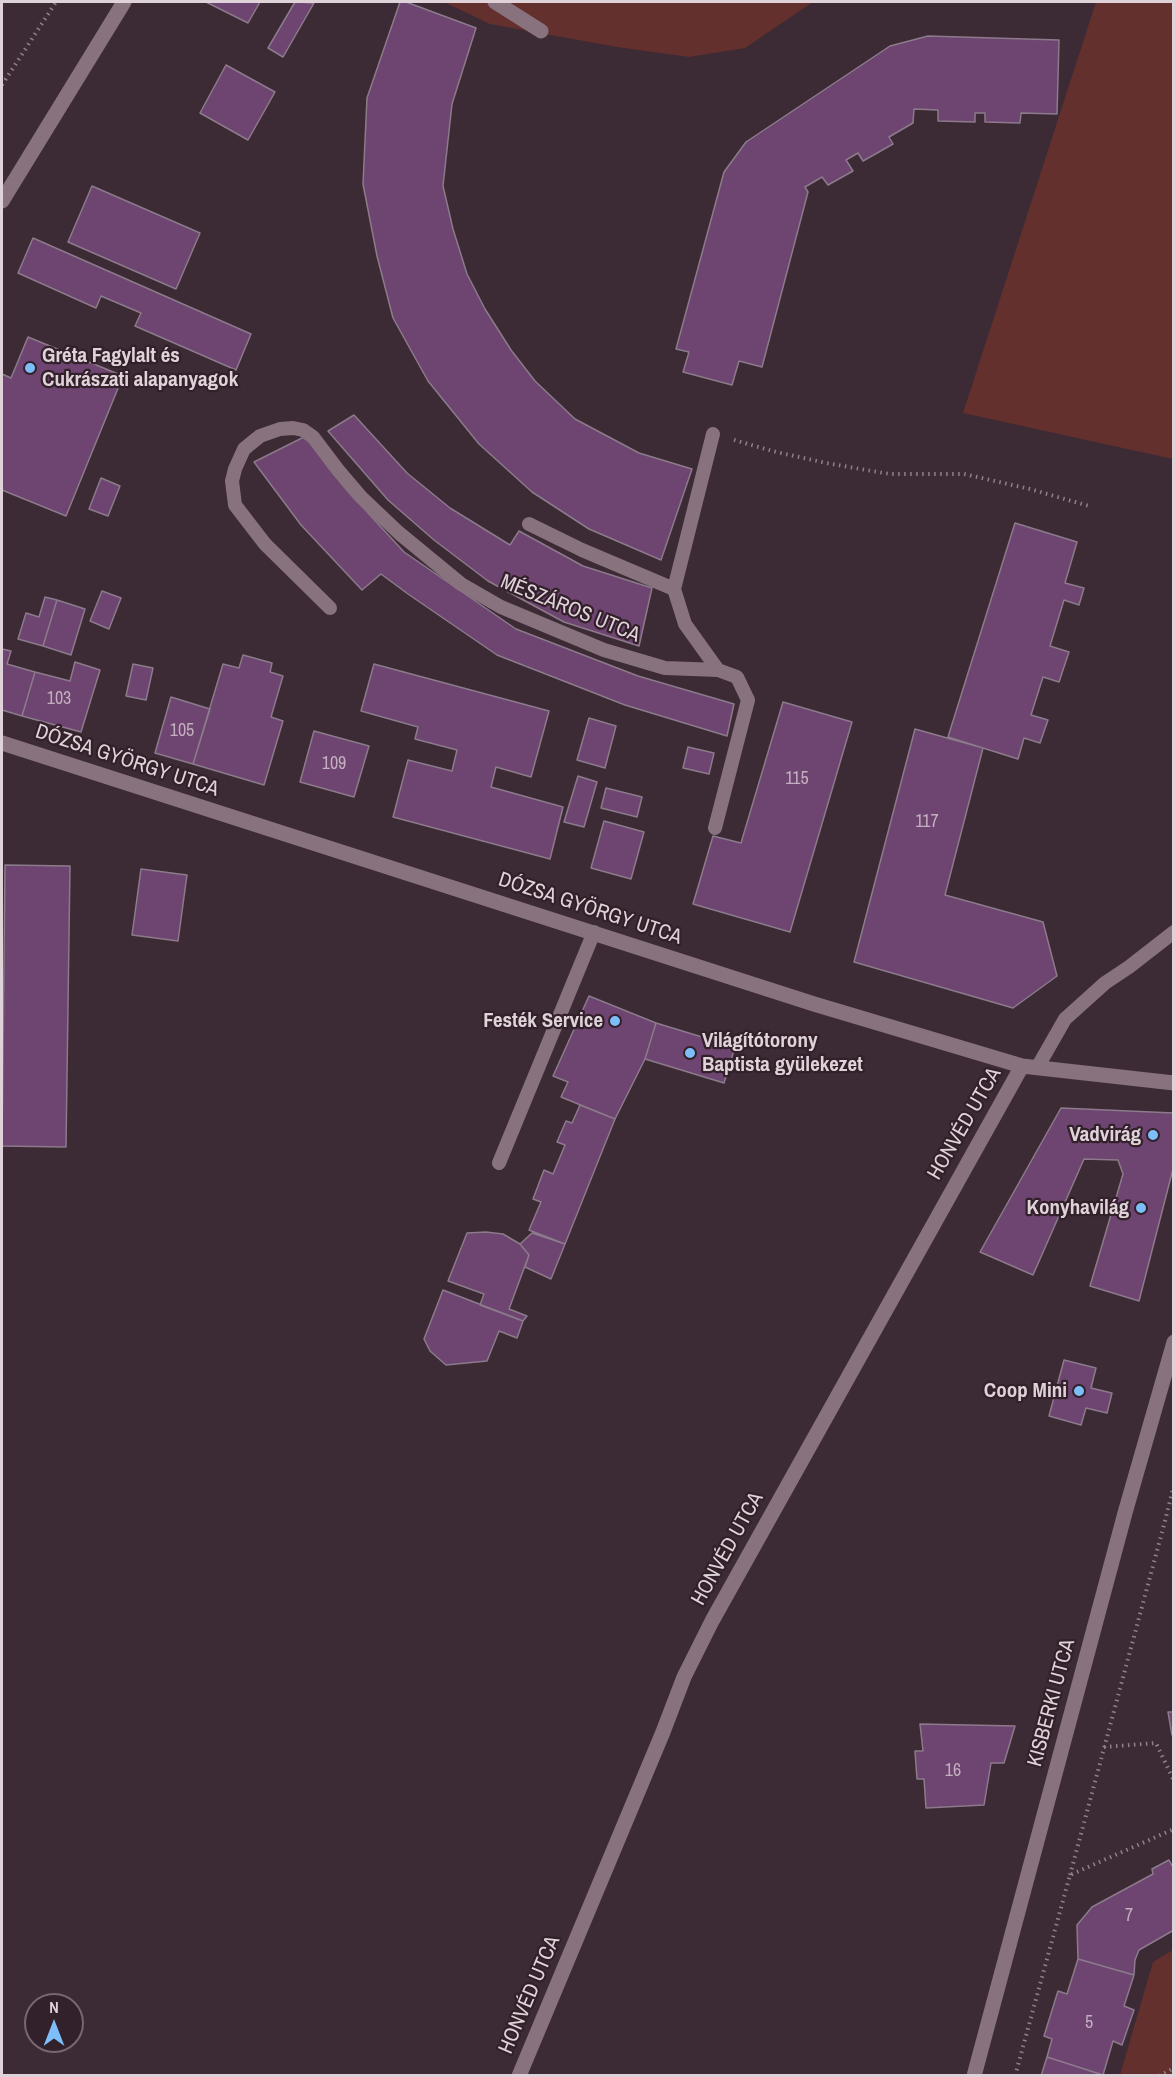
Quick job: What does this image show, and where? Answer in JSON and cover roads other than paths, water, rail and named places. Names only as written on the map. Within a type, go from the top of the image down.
[{"type":"street","points":[[2,201],[124,2]]},
{"type":"street","points":[[495,2],[541,31]]},
{"type":"street","name":"DÓZSA GYÖRGY UTCA","points":[[2,743],[814,1004],[1030,1067],[1173,1083]]},
{"type":"street","name":"HONVÉD UTCA","points":[[519,2076],[684,1677],[712,1621],[1030,1067]]},
{"type":"street","name":"KISBERKI UTCA","points":[[974,2076],[1173,1342]]},
{"type":"lane","name":"MÉSZÁROS UTCA","points":[[330,608],[265,544],[235,505],[232,481],[244,449],[260,436],[280,429],[303,430],[313,437],[338,471],[399,533],[461,584],[501,607],[604,650],[665,668],[718,670]]},
{"type":"lane","points":[[713,434],[674,589],[685,624],[718,670],[737,677],[747,700],[715,828]]},
{"type":"lane","points":[[529,524],[582,550],[674,589]]},
{"type":"lane","points":[[499,1163],[594,932]]},
{"type":"lane","points":[[1030,1067],[1065,1019],[1105,983],[1130,968],[1173,932]]},
{"type":"place","name":"Gréta Fagylalt és Cukrászati alapanyagok","points":[[30,368]]},
{"type":"place","name":"Festék Service","points":[[615,1021]]},
{"type":"place","name":"Világítótorony Baptista gyülekezet","points":[[690,1053]]},
{"type":"place","name":"Vadvirág","points":[[1153,1135]]},
{"type":"place","name":"Konyhavilág","points":[[1141,1208]]},
{"type":"place","name":"Coop Mini","points":[[1079,1391]]}]
